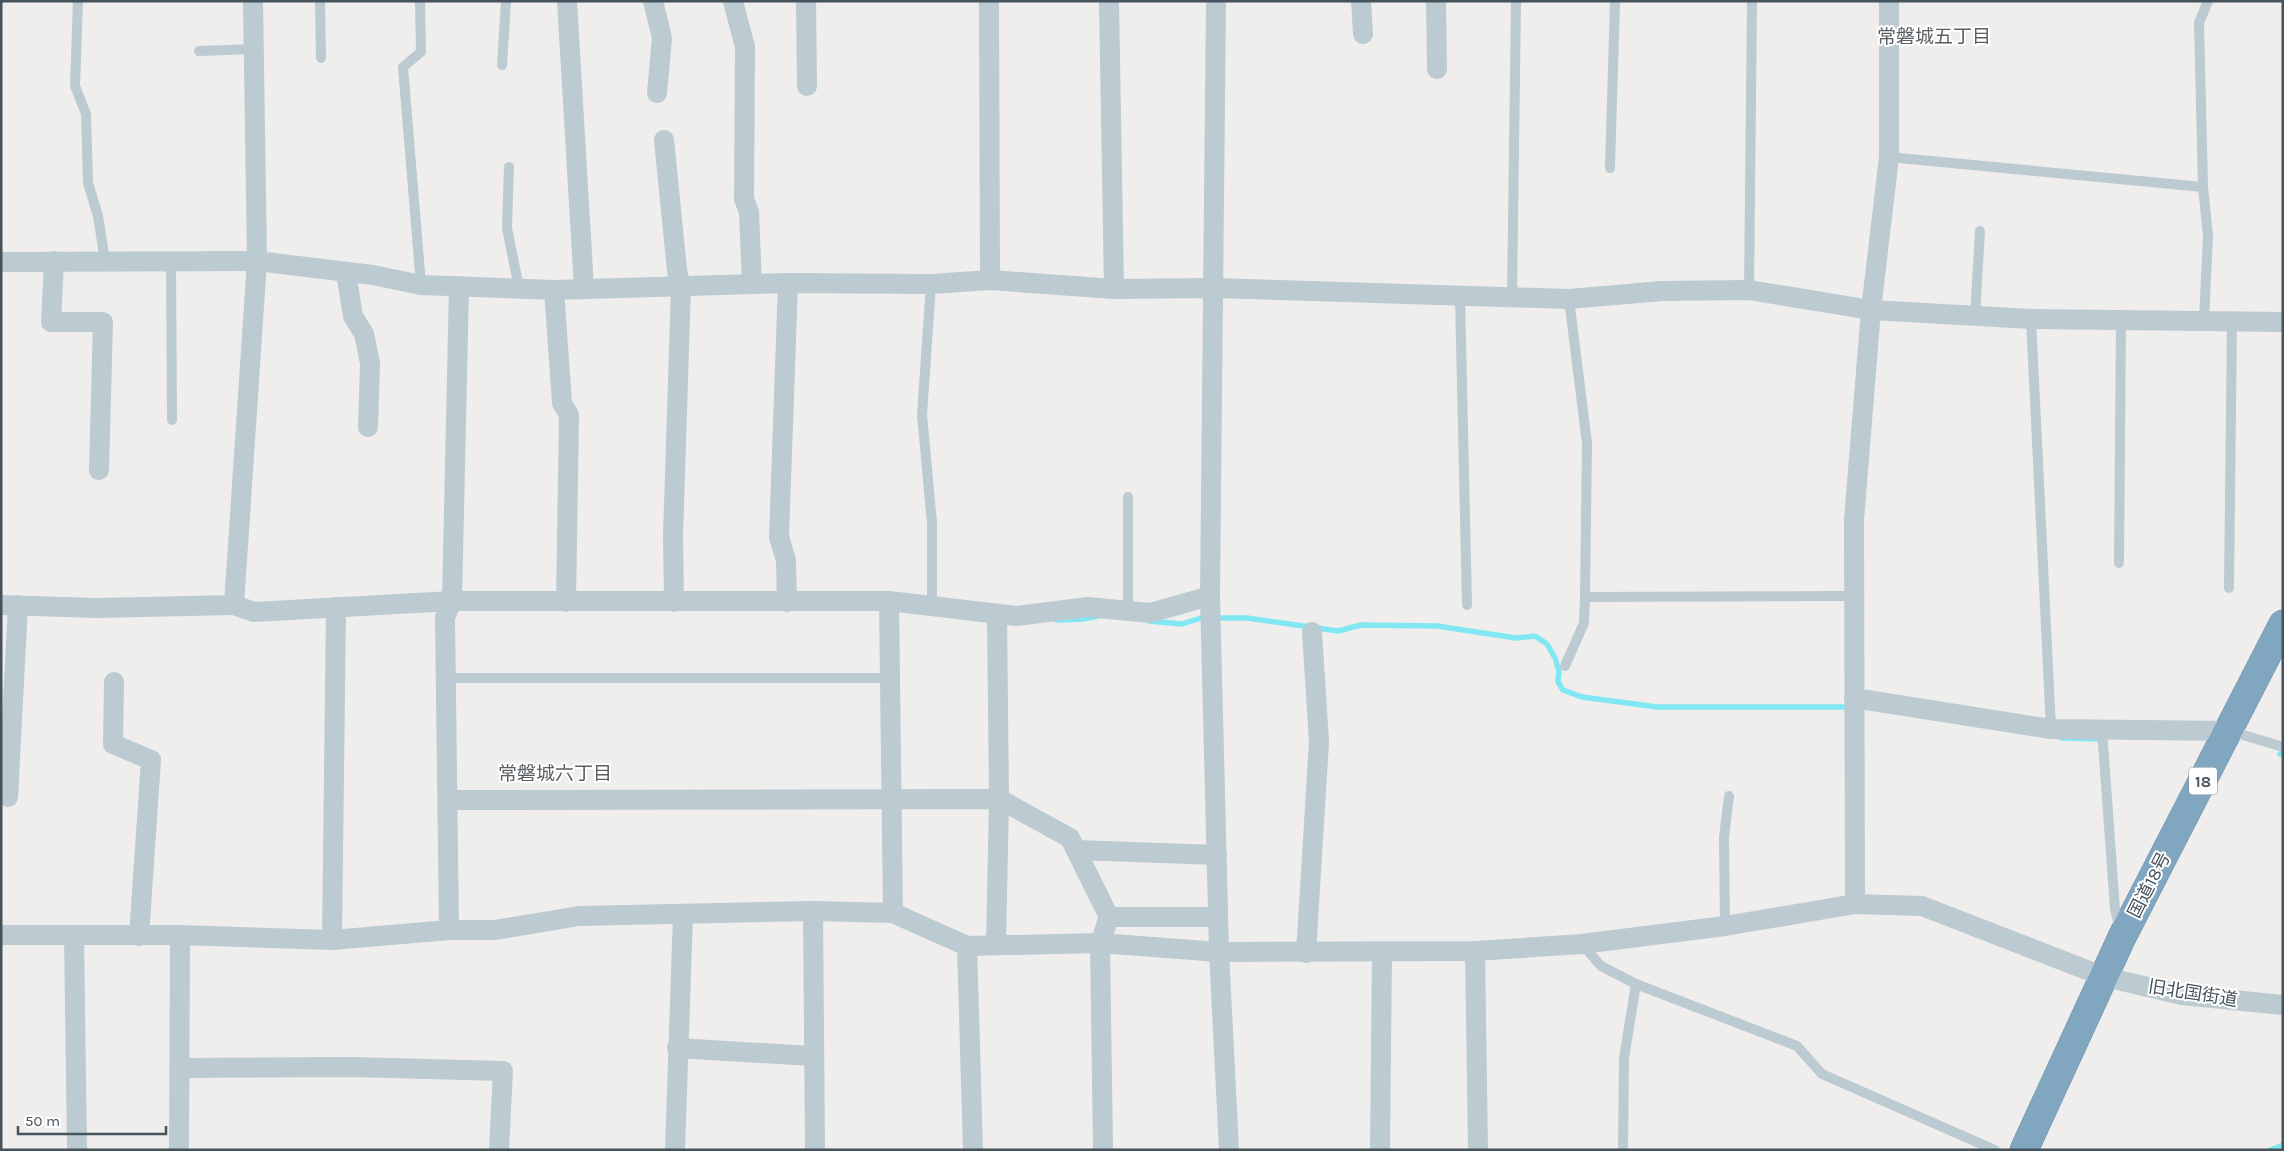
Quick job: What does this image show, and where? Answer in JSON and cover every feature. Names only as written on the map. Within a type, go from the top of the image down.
[{"type":"highway","name":"国道18号","points":[[2024,1150],[2122,937],[2283,624]]},
{"type":"street","points":[[234,605],[257,261],[253,1]]},
{"type":"street","points":[[567,1],[584,288]]},
{"type":"street","points":[[653,1],[662,38],[657,93]]},
{"type":"street","points":[[733,1],[745,47],[744,199],[749,212],[752,284]]},
{"type":"street","points":[[806,1],[807,86]]},
{"type":"street","points":[[989,1],[990,280]]},
{"type":"street","points":[[1108,1],[1114,288]]},
{"type":"street","points":[[1216,1],[1210,596],[1219,952],[1229,1150]]},
{"type":"street","points":[[1361,1],[1363,34]]},
{"type":"street","points":[[1436,1],[1437,69]]},
{"type":"street","points":[[1855,904],[1854,520],[1870,310],[1888,157],[1889,1]]},
{"type":"street","points":[[664,140],[677,270],[681,287],[673,536],[674,602]]},
{"type":"street","points":[[1,262],[257,261],[373,275],[421,285],[554,290],[788,282],[931,284],[990,280],[1114,288],[1214,288],[1569,299],[1662,291],[1749,290],[1870,310],[2031,319],[2283,322]]},
{"type":"street","points":[[54,262],[50,322],[103,322],[99,470]]},
{"type":"street","points":[[346,272],[353,316],[364,334],[370,364],[368,427]]},
{"type":"street","points":[[787,602],[786,560],[779,537],[788,282]]},
{"type":"street","points":[[449,930],[445,617],[452,601],[459,286]]},
{"type":"street","points":[[554,290],[562,403],[569,414],[566,602]]},
{"type":"street","points":[[8,797],[10,605],[96,608],[234,605],[254,612],[452,601],[889,601],[1016,616],[1088,607],[1150,613],[1210,596]]},
{"type":"street","points":[[889,601],[893,913]]},
{"type":"street","points":[[332,940],[336,607]]},
{"type":"street","points":[[996,944],[999,799],[997,615]]},
{"type":"street","points":[[1306,953],[1319,742],[1312,632]]},
{"type":"street","points":[[114,682],[113,744],[151,760],[139,936]]},
{"type":"street","points":[[1854,698],[2052,729],[2230,730]]},
{"type":"street","points":[[448,800],[892,797],[999,799],[1070,838],[1109,917],[1100,944],[1103,1150]]},
{"type":"street","points":[[1076,850],[1217,855]]},
{"type":"street","name":"旧北国街道","points":[[967,946],[996,944],[1100,944],[1219,952],[1306,953],[1475,951],[1582,944],[1725,926],[1855,904],[1922,906],[2105,977],[2182,995],[2283,1005]]},
{"type":"street","points":[[813,911],[812,1056],[815,1150]]},
{"type":"street","points":[[1,934],[332,940],[449,930],[495,930],[579,916],[813,911],[893,913],[967,946],[973,1150]]},
{"type":"street","points":[[675,1150],[683,914]]},
{"type":"street","points":[[1109,917],[1218,917]]},
{"type":"street","points":[[74,935],[77,1150]]},
{"type":"street","points":[[180,936],[180,1150]]},
{"type":"street","points":[[1475,951],[1478,1150]]},
{"type":"street","points":[[1380,1150],[1382,952]]},
{"type":"street","points":[[677,1048],[812,1056]]},
{"type":"street","points":[[180,1068],[352,1067],[502,1071],[499,1150]]},
{"type":"lane","points":[[78,1],[75,86],[86,114],[88,183],[98,216],[105,261]]},
{"type":"lane","points":[[320,1],[321,58]]},
{"type":"lane","points":[[420,1],[420,52],[403,67],[421,285]]},
{"type":"lane","points":[[502,65],[506,1]]},
{"type":"lane","points":[[1512,298],[1516,1]]},
{"type":"lane","points":[[1610,168],[1615,1]]},
{"type":"lane","points":[[1749,290],[1752,1]]},
{"type":"lane","points":[[2204,320],[2208,236],[2203,187],[2199,23],[2208,1]]},
{"type":"lane","points":[[200,51],[254,49]]},
{"type":"lane","points":[[1888,157],[2203,187]]},
{"type":"lane","points":[[509,167],[507,228],[519,288]]},
{"type":"lane","points":[[1975,315],[1980,231]]},
{"type":"lane","points":[[171,261],[172,420]]},
{"type":"lane","points":[[931,284],[922,415],[932,523],[932,607]]},
{"type":"lane","points":[[1460,296],[1467,605]]},
{"type":"lane","points":[[1565,666],[1584,623],[1587,443],[1569,299]]},
{"type":"lane","points":[[2031,319],[2052,729]]},
{"type":"lane","points":[[2119,563],[2121,319]]},
{"type":"lane","points":[[2229,588],[2232,320]]},
{"type":"lane","points":[[1128,497],[1128,611]]},
{"type":"lane","points":[[1585,597],[1854,596]]},
{"type":"lane","points":[[446,678],[889,678]]},
{"type":"lane","points":[[2102,730],[2115,909],[2122,937]]},
{"type":"lane","points":[[2230,730],[2283,747]]},
{"type":"lane","points":[[1725,926],[1724,837],[1729,796]]},
{"type":"lane","points":[[1582,944],[1601,966],[1636,984],[1797,1046],[1822,1074],[1995,1150]]},
{"type":"lane","points":[[1623,1150],[1624,1058],[1636,984]]},
{"type":"waterway","points":[[1057,620],[1083,619],[1098,616]]},
{"type":"waterway","points":[[1149,621],[1182,624],[1201,618],[1247,618],[1338,631],[1361,625],[1437,626],[1516,638],[1535,636],[1547,644],[1555,658],[1559,671],[1558,682],[1563,690],[1582,697],[1657,707],[1851,707]]},
{"type":"waterway","points":[[2062,738],[2101,739]]},
{"type":"waterway","points":[[2270,1150],[2283,1145]]},
{"type":"district","name":"常磐城五丁目","points":[[1934,37]]},
{"type":"district","name":"常磐城六丁目","points":[[555,774]]}]
